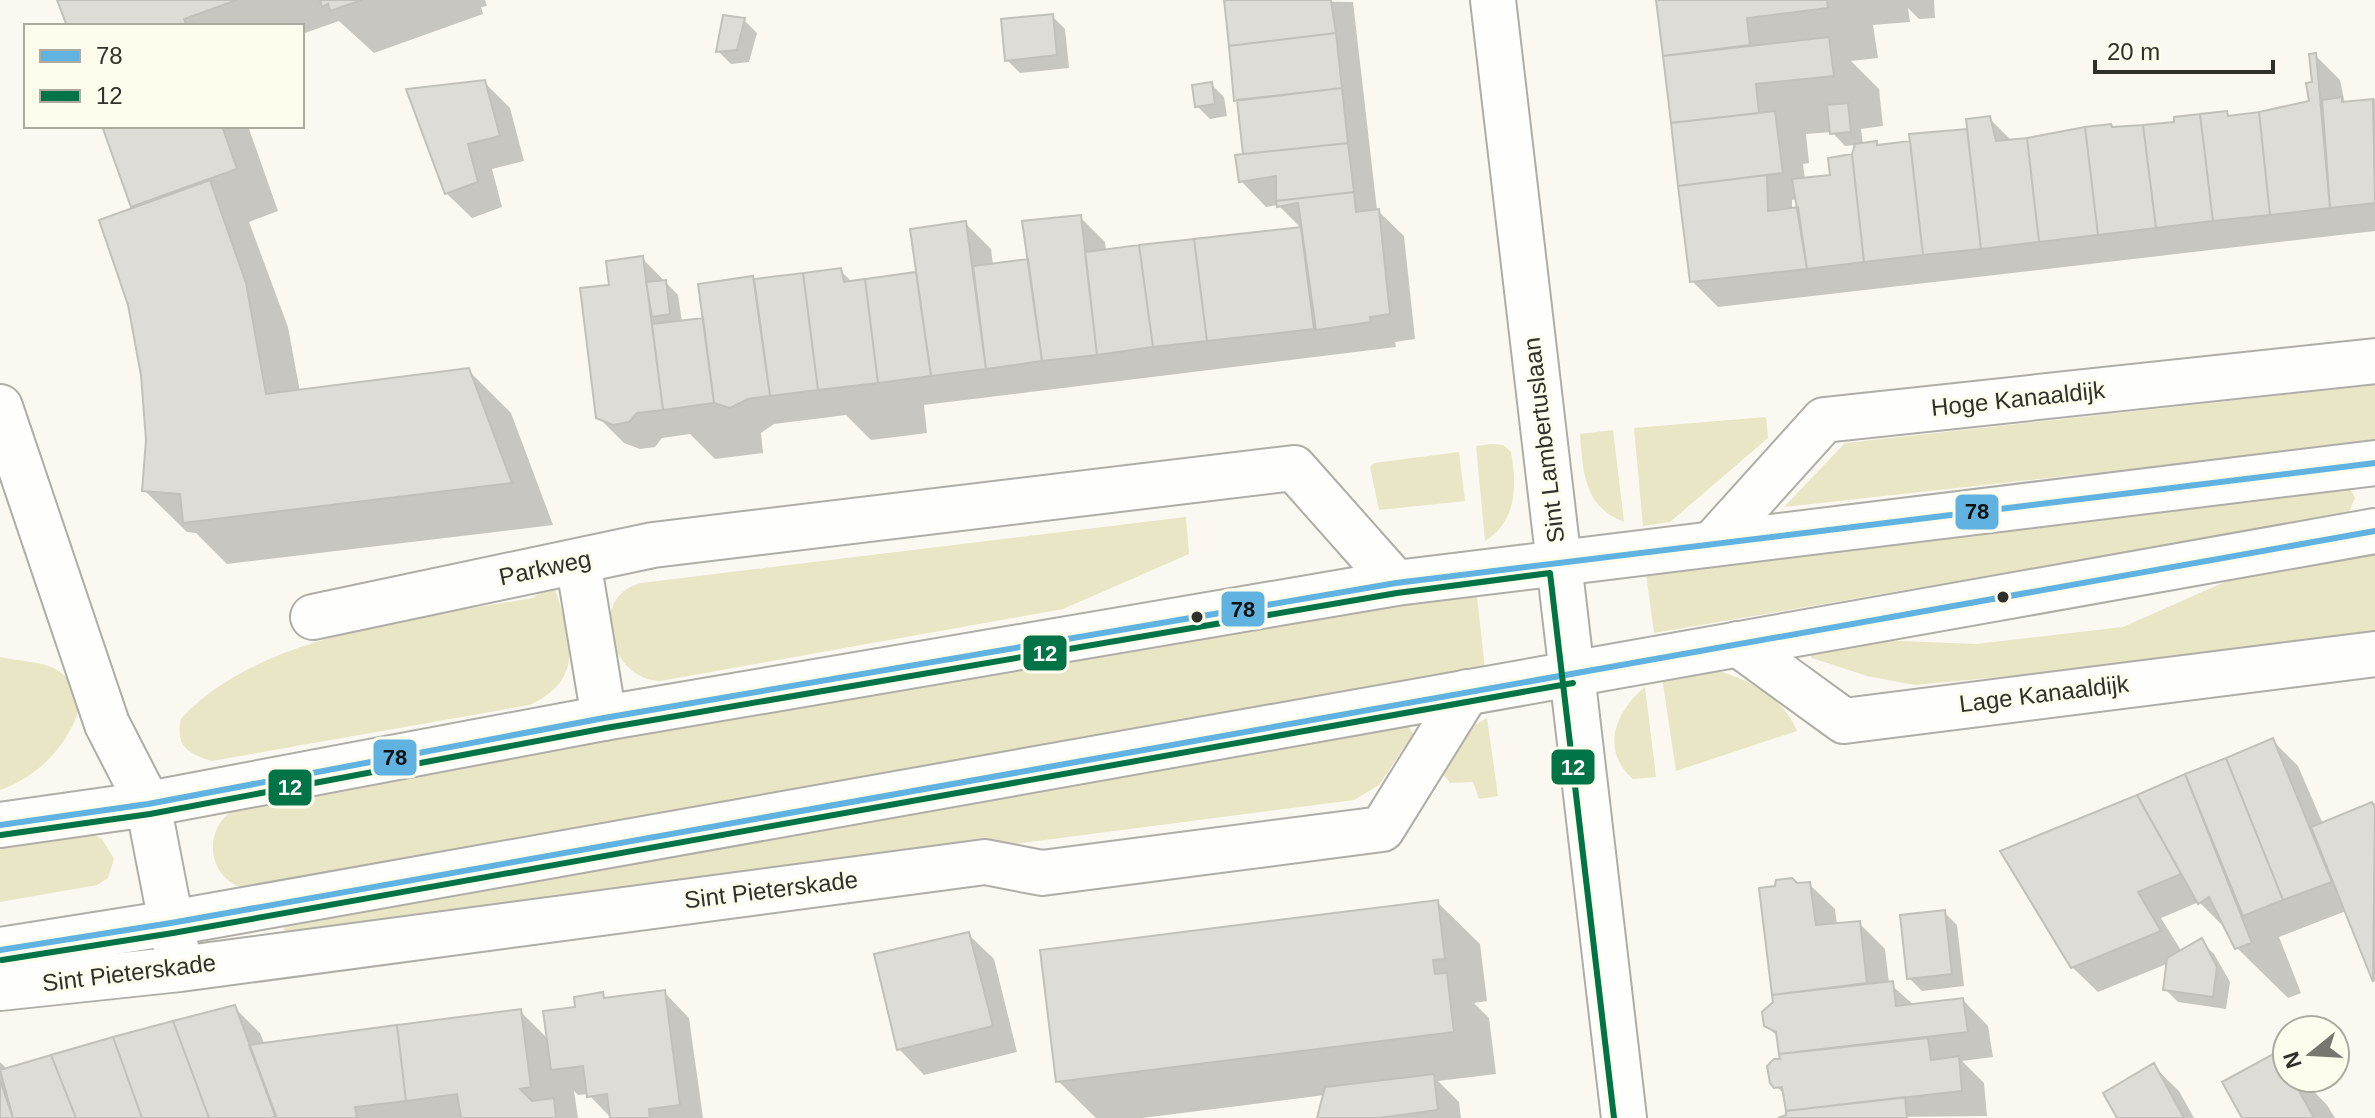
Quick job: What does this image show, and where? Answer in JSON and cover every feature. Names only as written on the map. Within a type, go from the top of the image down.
[{"type":"street","name":"Sint Lambertuslaan","points":[[1493,0],[1624,1118]]},
{"type":"street","name":"Hoge Kanaaldijk","points":[[1714,542],[1824,420],[2375,361]]},
{"type":"street","points":[[0,407],[107,724],[148,804],[180,969]]},
{"type":"street","points":[[0,825],[148,804],[604,718],[1396,583],[2375,463]]},
{"type":"street","name":"Parkweg","points":[[313,617],[653,545],[1294,468],[1396,583]]},
{"type":"street","points":[[0,950],[171,923],[2375,531]]},
{"type":"street","points":[[578,561],[604,718]]},
{"type":"street","name":"Lage Kanaaldijk","points":[[1738,644],[1844,721],[2375,654]]},
{"type":"street","name":"Sint Pieterskade","points":[[0,988],[180,969],[985,862],[1042,873],[1382,829],[1467,692]]},
{"type":"shaded area","points":[[2375,385],[2375,442],[1784,507],[1845,443]]},
{"type":"shaded area","points":[[1766,417],[1768,438],[1670,522],[1643,526],[1634,428]]},
{"type":"shaded area","points":[[1613,430],[1624,522],[1611,515],[1593,498],[1583,462],[1580,434]]},
{"type":"shaded area","points":[[1503,445],[1511,452],[1514,490],[1509,513],[1496,533],[1485,541],[1476,446]]},
{"type":"shaded area","points":[[1459,452],[1465,501],[1379,510],[1370,467],[1374,463]]},
{"type":"shaded area","points":[[2347,483],[2355,498],[2348,514],[1654,633],[1645,566]]},
{"type":"shaded area","points":[[1186,517],[1189,554],[1063,609],[660,681],[643,677],[628,667],[611,637],[610,620],[614,604],[624,591],[641,583]]},
{"type":"shaded area","points":[[2375,551],[2375,638],[2272,651],[1915,685],[1867,676],[1812,658],[1809,653],[1850,639],[1976,644],[2123,627],[2236,577]]},
{"type":"shaded area","points":[[549,586],[555,589],[561,607],[570,655],[560,682],[530,705],[212,761],[190,752],[182,742],[181,719],[213,690],[253,667],[297,648],[394,622],[533,598]]},
{"type":"shaded area","points":[[1477,597],[1485,669],[243,888],[230,882],[215,861],[214,835],[229,813],[242,806],[1189,637],[1325,615]]},
{"type":"shaded area","points":[[0,657],[38,663],[57,670],[82,699],[71,729],[53,755],[29,775],[0,790]]},
{"type":"shaded area","points":[[1706,667],[1760,689],[1781,707],[1797,731],[1676,771],[1662,677]]},
{"type":"shaded area","points":[[1645,687],[1656,777],[1633,779],[1617,756],[1615,732],[1626,708]]},
{"type":"shaded area","points":[[1487,718],[1498,796],[1479,799],[1473,782],[1450,783],[1443,774],[1475,725]]},
{"type":"shaded area","points":[[1407,723],[1413,734],[1379,785],[1354,800],[286,938],[282,920]]},
{"type":"shaded area","points":[[91,833],[102,839],[114,859],[108,878],[97,885],[0,902],[0,847]]},
{"type":"building","points":[[57,0],[237,0],[184,19],[186,24],[66,24]]},
{"type":"building","points":[[320,0],[362,0],[330,11],[328,4],[322,7]]},
{"type":"building","points":[[1224,0],[1331,0],[1336,33],[1229,46]]},
{"type":"building","points":[[1656,0],[1827,0],[1828,8],[1747,18],[1750,45],[1663,56]]},
{"type":"building","points":[[1053,14],[1057,55],[1005,61],[1001,19]]},
{"type":"building","points":[[723,15],[745,18],[737,50],[716,52]]},
{"type":"building","points":[[1336,33],[1342,88],[1234,101],[1229,46]]},
{"type":"building","points":[[1829,37],[1834,76],[1756,84],[1759,113],[1671,123],[1663,56]]},
{"type":"building","points":[[2316,53],[2330,208],[2270,215],[2259,112],[2309,101],[2306,83],[2312,82],[2309,54]]},
{"type":"building","points":[[485,80],[500,136],[468,144],[478,182],[445,194],[406,89]]},
{"type":"building","points":[[1212,82],[1215,104],[1195,107],[1192,85]]},
{"type":"building","points":[[1342,88],[1348,143],[1243,154],[1237,100]]},
{"type":"building","points":[[2342,97],[2342,102],[2373,99],[2375,203],[2330,208],[2322,100]]},
{"type":"building","points":[[1848,103],[1851,132],[1830,134],[1827,105]]},
{"type":"building","points":[[1775,111],[1783,173],[1678,186],[1671,123]]},
{"type":"building","points":[[2227,111],[2228,116],[2259,112],[2270,215],[2213,221],[2200,114]]},
{"type":"building","points":[[2200,114],[2213,221],[2156,228],[2143,125],[2174,122],[2174,117]]},
{"type":"building","points":[[1990,116],[1996,141],[2027,138],[2039,242],[1981,249],[1966,119]]},
{"type":"building","points":[[2111,124],[2112,127],[2143,125],[2156,228],[2098,235],[2085,127]]},
{"type":"building","points":[[2085,127],[2098,235],[2039,242],[2027,138]]},
{"type":"building","points":[[103,128],[223,128],[237,169],[131,207]]},
{"type":"building","points":[[1967,129],[1981,249],[1923,255],[1909,134]]},
{"type":"building","points":[[1877,141],[1877,145],[1910,141],[1923,255],[1864,262],[1852,154],[1855,144]]},
{"type":"building","points":[[1348,143],[1354,192],[1276,201],[1276,176],[1239,182],[1235,155]]},
{"type":"building","points":[[1852,154],[1864,262],[1807,269],[1792,179],[1830,175],[1828,158]]},
{"type":"building","points":[[1767,175],[1768,211],[1798,207],[1807,269],[1690,282],[1678,186]]},
{"type":"building","points":[[210,180],[246,283],[266,394],[469,368],[512,483],[183,523],[180,494],[142,491],[146,440],[141,375],[128,305],[99,220]]},
{"type":"building","points":[[1354,192],[1356,212],[1379,209],[1390,314],[1370,317],[1371,322],[1316,330],[1298,203],[1277,207],[1276,201]]},
{"type":"building","points":[[1081,215],[1097,355],[1042,361],[1022,221]]},
{"type":"building","points":[[966,221],[986,369],[931,376],[910,229]]},
{"type":"building","points":[[1301,227],[1314,329],[1207,341],[1194,239]]},
{"type":"building","points":[[1194,239],[1207,341],[1153,347],[1139,245]]},
{"type":"building","points":[[1139,245],[1153,347],[1097,355],[1085,252]]},
{"type":"building","points":[[643,256],[663,410],[637,413],[629,422],[613,425],[596,418],[580,288],[609,285],[606,261]]},
{"type":"building","points":[[1028,259],[1042,361],[986,369],[973,266]]},
{"type":"building","points":[[841,268],[844,282],[865,279],[878,383],[818,390],[803,273]]},
{"type":"building","points":[[916,272],[931,376],[878,383],[865,279]]},
{"type":"building","points":[[803,273],[818,390],[770,396],[754,279]]},
{"type":"building","points":[[753,276],[770,396],[748,399],[730,408],[714,403],[698,284]]},
{"type":"building","points":[[666,280],[670,314],[652,317],[646,282]]},
{"type":"building","points":[[703,318],[714,403],[663,410],[652,324]]},
{"type":"building","points":[[2273,738],[2332,882],[2283,900],[2226,758]]},
{"type":"building","points":[[2226,758],[2283,900],[2243,916],[2185,774]]},
{"type":"building","points":[[2185,774],[2252,943],[2235,949],[2209,897],[2198,904],[2137,795]]},
{"type":"building","points":[[2137,795],[2181,874],[2138,892],[2161,931],[2071,968],[2000,851]]},
{"type":"building","points":[[2372,802],[2375,808],[2373,982],[2311,827]]},
{"type":"building","points":[[1792,878],[1797,883],[1810,882],[1816,925],[1860,921],[1867,983],[1772,995],[1759,888],[1775,886],[1776,880]]},
{"type":"building","points":[[1438,900],[1445,959],[1433,960],[1435,974],[1447,973],[1454,1032],[1056,1082],[1040,950]]},
{"type":"building","points":[[1945,910],[1952,974],[1907,979],[1900,915]]},
{"type":"building","points":[[969,932],[993,1026],[897,1050],[874,954]]},
{"type":"building","points":[[2202,938],[2217,967],[2213,997],[2163,990],[2167,958]]},
{"type":"building","points":[[1893,981],[1896,1006],[1963,998],[1968,1032],[1779,1054],[1776,1032],[1764,1026],[1762,1012],[1773,1002],[1772,995]]},
{"type":"building","points":[[665,990],[680,1105],[649,1109],[650,1118],[610,1118],[607,1094],[587,1097],[583,1066],[551,1070],[543,1011],[575,1007],[574,997],[603,992],[604,998]]},
{"type":"building","points":[[235,1005],[276,1116],[271,1118],[209,1118],[173,1021]]},
{"type":"building","points":[[521,1009],[531,1087],[520,1089],[532,1101],[554,1098],[556,1118],[461,1118],[457,1094],[406,1101],[397,1025]]},
{"type":"building","points":[[173,1021],[209,1118],[142,1118],[113,1037]]},
{"type":"building","points":[[397,1025],[406,1101],[355,1107],[357,1118],[276,1118],[249,1045]]},
{"type":"building","points":[[113,1037],[142,1118],[76,1118],[51,1055]]},
{"type":"building","points":[[1928,1038],[1931,1060],[1959,1056],[1962,1091],[1786,1111],[1782,1087],[1774,1088],[1770,1083],[1767,1066],[1774,1059],[1780,1059],[1779,1054]]},
{"type":"building","points":[[51,1055],[76,1118],[13,1118],[0,1070]]},
{"type":"building","points":[[2271,1055],[2271,1094],[2301,1094],[2314,1118],[2242,1118],[2222,1082]]},
{"type":"building","points":[[2154,1063],[2184,1118],[2117,1118],[2103,1093]]},
{"type":"building","points":[[1434,1074],[1438,1110],[1379,1118],[1317,1118],[1325,1087]]},
{"type":"building","points":[[0,1080],[13,1118],[0,1118]]},
{"type":"building","points":[[1905,1097],[1907,1118],[1778,1118],[1786,1115],[1786,1111]]},
{"type":"transit line","name":"78","points":[[0,825],[148,804],[604,718],[1396,583],[2375,463]]},
{"type":"transit line","name":"78","points":[[0,950],[171,923],[2375,531]]},
{"type":"transit line","name":"12","points":[[1,835],[150,814],[606,728],[1397,593],[1550,573],[1614,1118]]},
{"type":"transit line","name":"12","points":[[2,960],[173,933],[1573,683]]}]
